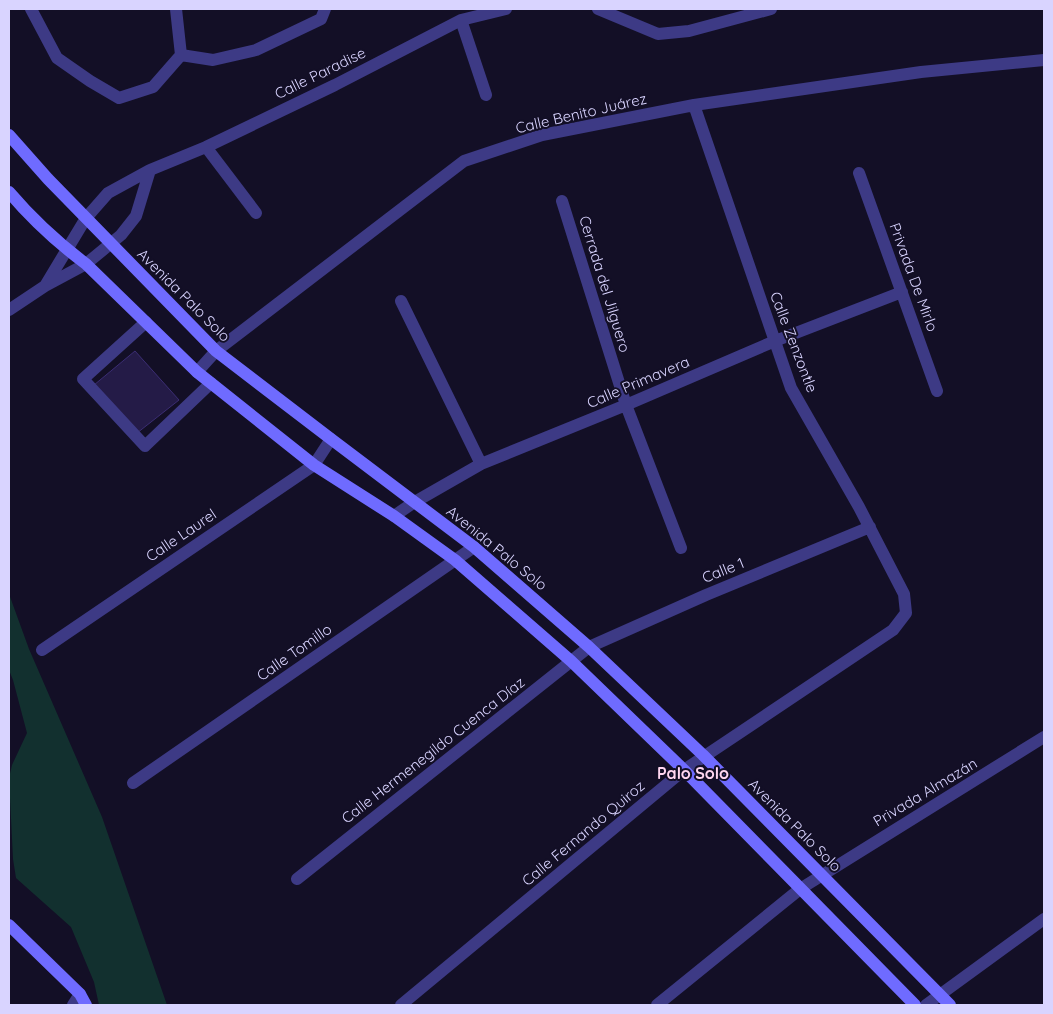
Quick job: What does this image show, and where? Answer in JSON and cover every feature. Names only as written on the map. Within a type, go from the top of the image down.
[{"type":"main road","name":"Avenida Palo Solo","points":[[9,134],[48,179],[216,351],[474,547],[589,647],[703,756],[950,1005]]},
{"type":"main road","points":[[9,192],[24,209],[66,249],[86,264],[197,372],[314,465],[394,516],[455,560],[571,661],[684,770],[916,1005]]},
{"type":"main road","points":[[9,925],[80,1002]]},
{"type":"street","points":[[32,10],[57,58],[119,98],[153,87],[181,55],[176,9]]},
{"type":"street","points":[[181,55],[213,60],[256,50],[321,19],[324,9]]},
{"type":"street","name":"Calle Paradise","points":[[45,286],[86,218],[108,193],[150,170],[206,147],[335,85],[461,20],[506,9]]},
{"type":"street","points":[[598,9],[658,34],[689,31],[728,14],[771,9]]},
{"type":"street","points":[[461,20],[486,96]]},
{"type":"street","name":"Calle Benito Juárez","points":[[197,372],[216,351],[464,161],[542,135],[694,105],[921,72],[1044,60]]},
{"type":"street","name":"Calle Zenzontle","points":[[694,105],[791,388],[870,527],[904,594],[906,613],[893,630]]},
{"type":"street","points":[[206,147],[256,213]]},
{"type":"street","points":[[9,310],[45,286],[86,264],[111,245],[136,216],[150,170]]},
{"type":"street","name":"Privada De Mirlo","points":[[860,173],[937,391]]},
{"type":"street","name":"Cerrada del Jilguero","points":[[562,201],[626,405],[681,548]]},
{"type":"street","name":"Calle Primavera","points":[[394,516],[413,502],[481,464],[626,405],[775,341],[902,292]]},
{"type":"street","points":[[401,300],[481,464]]},
{"type":"street","points":[[146,322],[83,379],[145,446],[211,383]]},
{"type":"street","name":"Calle Laurel","points":[[42,650],[314,465],[330,439]]},
{"type":"street","name":"Calle 1","points":[[589,647],[706,595],[870,527]]},
{"type":"street","name":"Calle Tomillo","points":[[133,783],[474,547]]},
{"type":"street","name":"Calle Fernando Quiroz","points":[[401,1005],[684,770],[893,630]]},
{"type":"street","name":"Calle Hermenegildo Cuenca Díaz","points":[[297,879],[589,647]]},
{"type":"street","name":"Privada Almazán","points":[[657,1005],[821,874],[1044,737]]},
{"type":"street","points":[[926,1005],[1044,919]]},
{"type":"green space","points":[[9,594],[29,649],[102,817],[167,1005],[99,1005],[94,982],[71,927],[16,878],[13,859],[9,778],[12,765],[27,733],[9,670]]},
{"type":"building","points":[[135,351],[179,400],[137,433],[94,385]]},
{"type":"district","name":"Palo Solo","points":[[693,773]]}]
